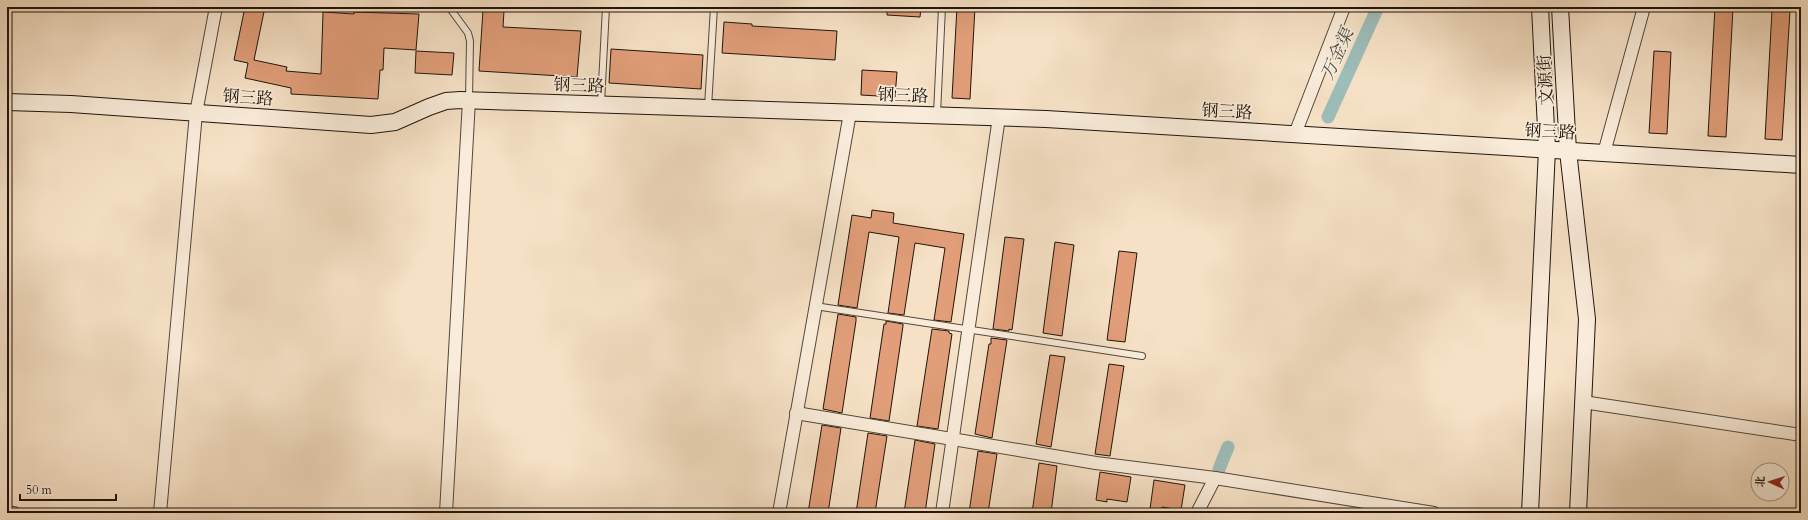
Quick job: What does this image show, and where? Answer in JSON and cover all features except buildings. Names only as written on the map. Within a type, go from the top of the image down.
[{"type":"street","points":[[160,513],[196,113],[216,7]]},
{"type":"street","points":[[1295,134],[1344,7]]},
{"type":"street","name":"文源街","points":[[1530,513],[1547,149],[1540,7]]},
{"type":"street","name":"文源街","points":[[1560,7],[1568,151],[1587,319],[1578,513]]},
{"type":"street","points":[[1604,153],[1644,7]]},
{"type":"street","points":[[446,513],[469,100]]},
{"type":"street","name":"钢三路","points":[[7,102],[71,104],[371,126],[394,122],[446,101],[469,100],[999,117],[1801,165]]},
{"type":"street","points":[[778,513],[850,113]]},
{"type":"street","points":[[942,513],[999,117]]},
{"type":"street","points":[[1583,402],[1801,436]]},
{"type":"street","points":[[796,413],[1096,463],[1215,478],[1434,513]]},
{"type":"street","points":[[1197,513],[1215,478]]},
{"type":"street","points":[[7,513],[14,513]]},
{"type":"lane","points":[[449,7],[468,34],[470,41],[469,100]]},
{"type":"lane","points":[[601,105],[606,7]]},
{"type":"lane","points":[[708,108],[714,7]]},
{"type":"lane","points":[[937,116],[942,7]]},
{"type":"lane","points":[[815,306],[1142,356]]},
{"type":"waterway","name":"万金渠","points":[[1328,117],[1378,7]]},
{"type":"waterway","name":"万金渠","points":[[1219,469],[1228,447]]}]
